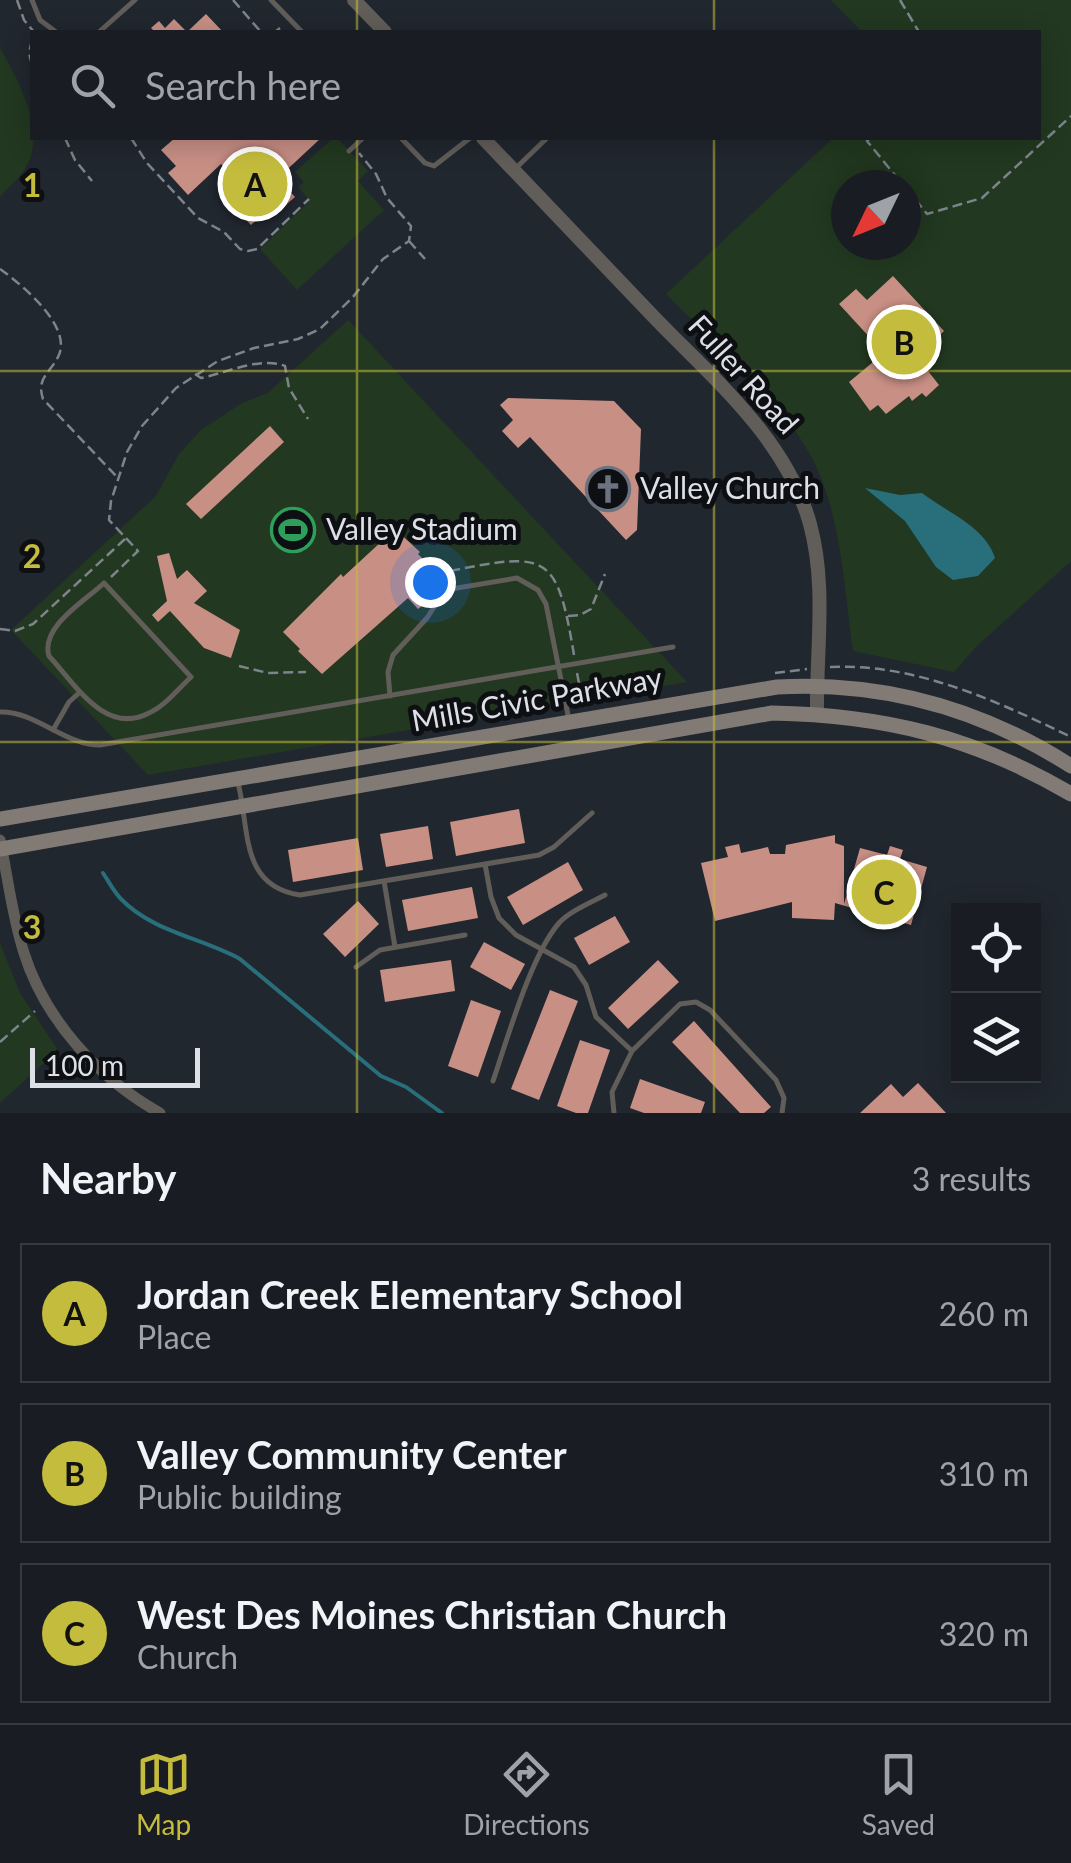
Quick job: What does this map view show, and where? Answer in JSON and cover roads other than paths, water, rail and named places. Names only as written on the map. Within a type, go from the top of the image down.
[{"type":"main road","name":"Mills Civic Parkway","points":[[0,819],[777,687],[817,684],[870,689],[947,707],[1018,736],[1071,766]]},
{"type":"main road","name":"Mills Civic Parkway","points":[[1,846],[243,808],[772,714],[870,719],[940,734],[1013,763],[1071,794]]},
{"type":"street","points":[[354,0],[382,30]]},
{"type":"street","name":"Fuller Road","points":[[485,140],[736,402],[779,455],[810,522],[816,555],[820,613],[818,714]]},
{"type":"street","points":[[1,846],[24,954],[48,1006],[103,1072],[160,1113]]},
{"type":"lane","points":[[32,0],[40,20],[53,30]]},
{"type":"lane","points":[[101,30],[135,0]]},
{"type":"lane","points":[[271,0],[300,30]]},
{"type":"lane","points":[[351,148],[361,140]]},
{"type":"lane","points":[[402,140],[425,163],[434,166],[467,140]]},
{"type":"lane","points":[[514,170],[545,140]]},
{"type":"lane","points":[[390,696],[388,672],[393,656],[450,588],[517,578],[534,585],[546,604],[570,722]]},
{"type":"lane","points":[[104,584],[191,677],[152,712],[131,719],[102,712],[81,691],[49,656],[46,643],[48,634],[104,584]]},
{"type":"lane","points":[[0,712],[21,715],[78,742],[100,745],[673,647]]},
{"type":"lane","points":[[53,730],[69,702],[81,691]]},
{"type":"lane","points":[[237,780],[253,862],[266,881],[300,895],[539,855],[592,812]]},
{"type":"lane","points":[[485,864],[499,918],[516,935],[581,976],[596,1017],[632,1051]]},
{"type":"lane","points":[[384,882],[395,947]]},
{"type":"lane","points":[[493,1082],[525,992],[560,922],[605,895]]},
{"type":"lane","points":[[356,967],[372,952],[465,935]]},
{"type":"lane","points":[[614,1113],[612,1092],[632,1051],[680,1004],[696,1002],[703,1004],[776,1080],[784,1098],[782,1113]]},
{"type":"water","points":[[865,488],[900,495],[922,493],[974,528],[995,558],[978,576],[953,580],[936,567],[905,521]]},
{"type":"waterway","points":[[103,873],[118,896],[134,910],[163,927],[240,959],[381,1076],[406,1087],[442,1113]]},
{"type":"place","name":"Jordan Creek Elementary School","points":[[255,184]]},
{"type":"place","name":"Valley Community Center","points":[[904,342]]},
{"type":"place","name":"Valley Church","points":[[608,489]]},
{"type":"place","name":"Valley Stadium","points":[[293,530]]},
{"type":"place","name":"West Des Moines Christian Church","points":[[884,892]]}]
